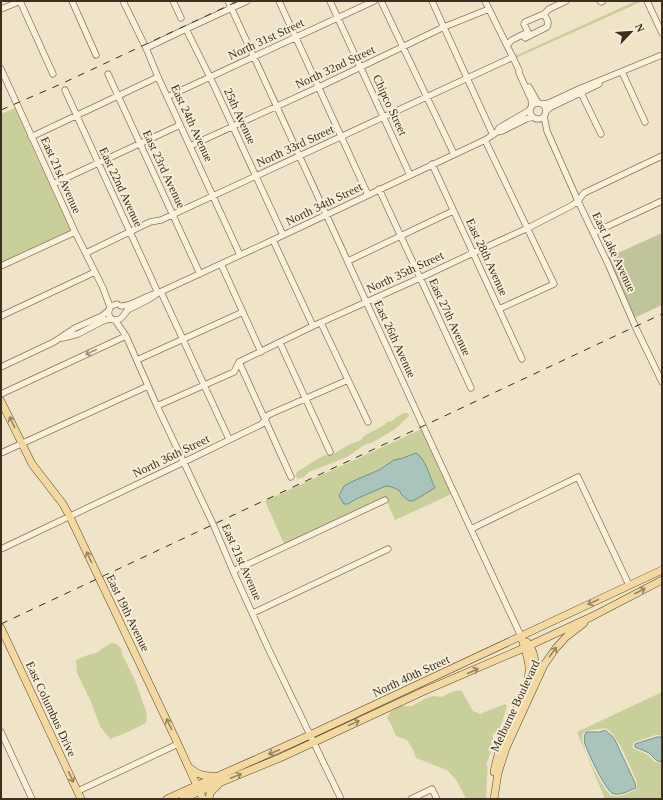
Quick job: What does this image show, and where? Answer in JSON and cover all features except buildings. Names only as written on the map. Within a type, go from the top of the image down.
[{"type":"main road","name":"East 19th Avenue","points":[[1,401],[32,464],[63,504],[70,517],[189,766],[203,799]]},
{"type":"main road","name":"North 40th Street","points":[[167,799],[282,757],[364,710],[662,570]]},
{"type":"main road","name":"North 40th Street","points":[[312,739],[367,717],[527,647],[662,580]]},
{"type":"main road","name":"Melburne Boulevard","points":[[494,799],[498,773],[504,754],[544,665],[566,637],[592,616]]},
{"type":"main road","name":"East Columbus Drive","points":[[1,628],[81,799]]},
{"type":"main road","name":"Melburne Boulevard","points":[[494,799],[492,787],[497,758],[505,733],[525,689],[529,670],[527,647],[521,636]]},
{"type":"main road","points":[[527,647],[534,655],[536,669],[534,686]]},
{"type":"main road","points":[[364,710],[367,717]]},
{"type":"main road","points":[[189,766],[202,776],[220,779],[210,793],[209,799]]},
{"type":"main road","name":"North 40th Street","points":[[183,799],[198,788]]},
{"type":"street","points":[[1,9],[21,1],[53,74]]},
{"type":"street","points":[[72,1],[96,55]]},
{"type":"street","name":"East 24th Avenue","points":[[123,1],[240,254]]},
{"type":"street","points":[[173,1],[181,18]]},
{"type":"street","name":"East 26th Avenue","points":[[228,1],[521,636]]},
{"type":"street","points":[[146,48],[247,1]]},
{"type":"street","points":[[279,1],[368,195]]},
{"type":"street","name":"Chipco Street","points":[[330,1],[410,175]]},
{"type":"street","name":"North 31st Street","points":[[167,97],[374,1]]},
{"type":"street","points":[[381,1],[454,154]]},
{"type":"street","points":[[432,1],[467,79],[495,133]]},
{"type":"street","points":[[485,1],[508,44],[519,70],[540,104],[545,108],[545,114]]},
{"type":"street","points":[[508,44],[512,40],[528,32],[524,24],[525,22],[544,14],[549,9],[566,1]]},
{"type":"street","points":[[647,1],[662,34]]},
{"type":"street","name":"North 32nd Street","points":[[190,146],[319,87],[444,27],[489,9]]},
{"type":"street","points":[[508,44],[514,43],[547,28],[548,22],[544,14]]},
{"type":"street","name":"25th Avenue","points":[[186,29],[210,77],[283,235]]},
{"type":"street","points":[[531,108],[580,91],[662,55]]},
{"type":"street","name":"North 33rd Street","points":[[86,253],[150,222],[161,220],[213,195],[256,177],[513,57]]},
{"type":"street","name":"East 21st Avenue","points":[[1,69],[75,232],[103,288],[110,316],[118,318]]},
{"type":"street","points":[[519,70],[518,73],[530,99],[531,114],[535,118],[541,118],[551,107],[580,91]]},
{"type":"street","points":[[622,72],[645,122]]},
{"type":"street","name":"East 23rd Avenue","points":[[108,74],[200,274]]},
{"type":"street","points":[[31,137],[158,77]]},
{"type":"street","name":"East 22nd Avenue","points":[[65,90],[130,232],[229,439]]},
{"type":"street","points":[[580,91],[601,134]]},
{"type":"street","name":"North 34th Street","points":[[54,342],[75,328],[102,316],[114,305],[128,305],[200,274],[485,140],[499,128],[531,108]]},
{"type":"street","name":"East Lake Avenue","points":[[545,114],[546,130]]},
{"type":"street","name":"North 34th Street","points":[[495,133],[502,132],[526,119],[535,118]]},
{"type":"street","name":"East Lake Avenue","points":[[535,118],[540,121],[546,130],[662,382]]},
{"type":"street","points":[[53,184],[180,125]]},
{"type":"street","points":[[485,140],[554,284],[499,309]]},
{"type":"street","name":"North 35th Street","points":[[157,406],[234,372],[239,362],[313,326],[528,228],[571,206],[578,201],[584,193],[662,156]]},
{"type":"street","name":"East 28th Avenue","points":[[432,164],[522,358]]},
{"type":"street","name":"East 27th Avenue","points":[[379,189],[471,388]]},
{"type":"street","points":[[594,233],[662,201]]},
{"type":"street","points":[[348,261],[453,211]]},
{"type":"street","points":[[1,266],[75,232]]},
{"type":"street","points":[[273,240],[313,326]]},
{"type":"street","points":[[221,264],[262,352]]},
{"type":"street","points":[[1,316],[95,272]]},
{"type":"street","name":"East 21st Avenue","points":[[103,288],[106,289],[119,305],[118,318],[123,332],[126,335],[157,406],[213,524],[268,648],[341,799]]},
{"type":"street","name":"North 34th Street","points":[[1,366],[54,342],[78,334],[105,320],[118,318],[130,309],[153,298],[159,292]]},
{"type":"street","points":[[137,360],[243,312]]},
{"type":"street","points":[[321,323],[368,422]]},
{"type":"street","points":[[1,394],[126,335]]},
{"type":"street","points":[[280,342],[330,452]]},
{"type":"street","points":[[239,362],[291,477]]},
{"type":"street","name":"North 36th Street","points":[[1,549],[262,424],[268,415],[348,380]]},
{"type":"street","points":[[1,454],[148,386]]},
{"type":"street","points":[[471,529],[578,477],[629,585]]},
{"type":"street","points":[[233,571],[385,500]]},
{"type":"street","points":[[253,613],[388,549]]},
{"type":"street","points":[[441,674],[446,682]]},
{"type":"street","points":[[1,732],[32,799]]},
{"type":"street","points":[[78,791],[178,744]]},
{"type":"street","points":[[411,799],[432,789],[437,799]]},
{"type":"green space","points":[[636,1],[643,1],[518,57],[517,60],[515,56]]},
{"type":"green space","points":[[15,108],[71,231],[1,264],[1,114]]},
{"type":"green space","points":[[662,233],[662,305],[634,318],[607,258]]},
{"type":"green space","points":[[404,413],[408,413],[409,416],[395,429],[380,438],[366,444],[347,457],[309,472],[303,478],[298,479],[295,476],[297,472],[323,456],[335,453],[348,445],[361,440],[364,436]]},
{"type":"green space","points":[[426,427],[456,492],[395,520],[386,499],[285,546],[265,501]]},
{"type":"green space","points":[[111,643],[117,644],[121,649],[135,680],[147,714],[146,723],[110,739],[100,726],[91,702],[77,673],[76,660],[96,653]]},
{"type":"green space","points":[[461,690],[473,711],[480,714],[505,704],[507,706],[500,727],[492,735],[494,740],[491,740],[492,748],[487,763],[485,764],[487,765],[486,799],[466,799],[457,781],[447,770],[416,758],[407,740],[396,736],[387,718],[398,706],[412,706],[426,698],[434,696],[441,697]]},
{"type":"green space","points":[[662,692],[662,735],[656,735],[635,742],[633,744],[633,748],[648,755],[655,762],[662,762],[662,799],[605,799],[577,732]],"holes":[[[605,728],[610,731],[619,743],[637,782],[637,789],[624,795],[614,796],[608,792],[599,779],[584,748],[582,740],[585,731]]]},
{"type":"water","points":[[416,453],[425,464],[435,488],[413,501],[409,501],[399,490],[386,486],[348,504],[344,504],[339,496],[344,486],[379,470],[394,460]]},
{"type":"water","points":[[605,730],[615,740],[635,783],[636,788],[621,794],[612,793],[605,785],[584,740],[586,732],[600,732]]},
{"type":"water","points":[[657,737],[662,737],[662,759],[660,762],[649,753],[635,747],[635,744]]},
{"type":"railway","points":[[1,110],[61,84],[238,1]]},
{"type":"railway","points":[[1,624],[662,314]]}]
